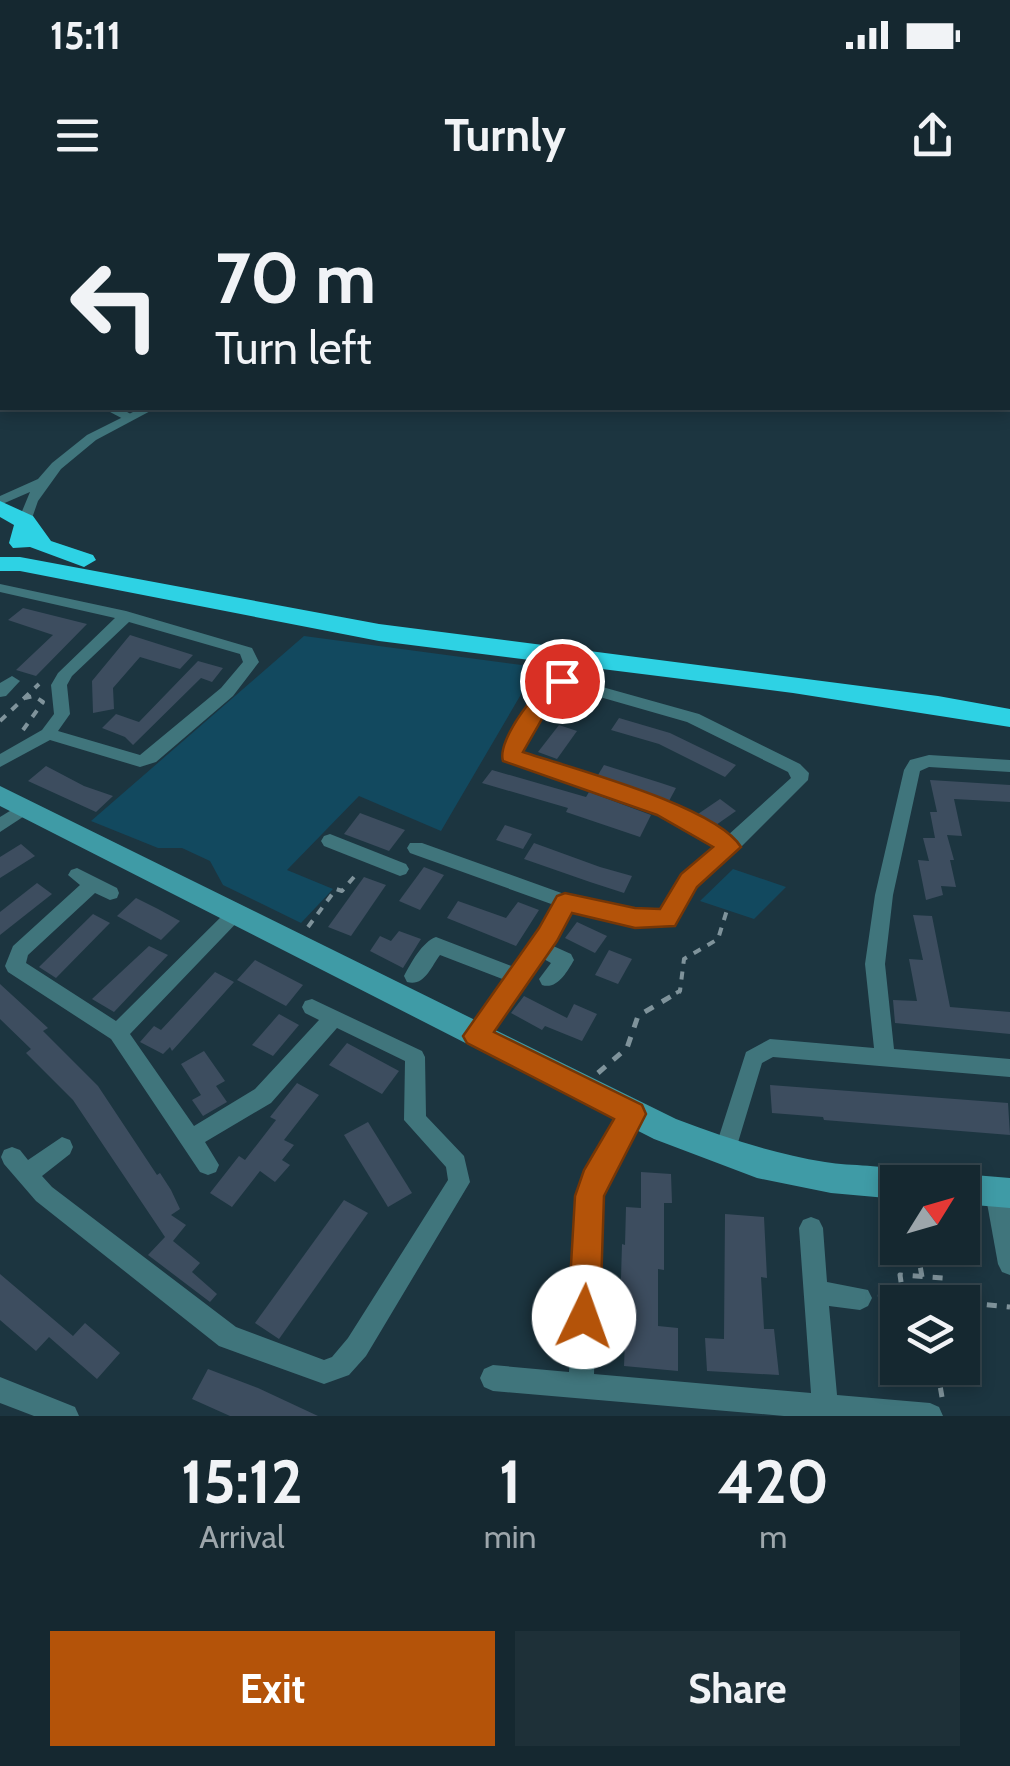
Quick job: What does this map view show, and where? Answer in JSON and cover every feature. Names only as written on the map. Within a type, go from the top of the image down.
[{"type":"highway","points":[[0,505],[26,525],[42,546],[62,554],[289,602],[771,662],[1010,699]]},
{"type":"highway","points":[[0,562],[15,549],[26,525]]},
{"type":"highway","points":[[0,562],[297,620],[765,679],[1010,718]]},
{"type":"street","points":[[0,505],[40,483],[88,441],[145,410]]},
{"type":"street","points":[[26,525],[28,503],[40,483]]},
{"type":"street","points":[[0,588],[126,616],[246,651],[251,662],[227,692],[150,758],[140,761],[48,734]]},
{"type":"street","points":[[0,761],[48,734],[62,714],[59,686],[66,674],[126,616]]},
{"type":"street","points":[[330,840],[397,873],[420,841],[565,902],[635,918],[667,919],[689,880],[730,847],[799,780],[800,774],[692,718],[572,681],[553,686],[513,744],[511,756],[665,809],[730,847]]},
{"type":"street","points":[[884,1058],[875,964],[884,895],[912,770],[916,764],[929,761],[1010,766]]},
{"type":"street","points":[[8,810],[237,912],[632,1114],[757,1164],[880,1182]]},
{"type":"street","points":[[94,884],[20,951],[15,966],[118,1033],[208,1165]]},
{"type":"street","points":[[476,1036],[565,902]]},
{"type":"street","points":[[118,1033],[237,912]]},
{"type":"street","points":[[414,976],[436,945],[516,976]]},
{"type":"street","points":[[538,948],[564,960],[549,978]]},
{"type":"street","points":[[62,1147],[20,1166],[44,1194],[119,1255],[228,1338],[324,1372],[340,1366],[357,1347],[459,1182],[456,1163],[415,1120],[416,1057],[409,1050],[312,1008]]},
{"type":"street","points":[[190,1140],[263,1096],[334,1020]]},
{"type":"street","points":[[726,1152],[752,1058],[761,1051],[1010,1068]]},
{"type":"street","points":[[581,1387],[590,1196],[594,1179],[632,1114]]},
{"type":"street","points":[[1003,1192],[1010,1264]]},
{"type":"street","points":[[810,1228],[825,1408]]},
{"type":"street","points":[[817,1294],[860,1298]]},
{"type":"street","points":[[493,1378],[825,1408],[936,1408]]},
{"type":"street","points":[[0,1390],[66,1416]]},
{"type":"lane","points":[[116,410],[128,417]]},
{"type":"path","points":[[0,721],[39,684]]},
{"type":"path","points":[[6,687],[59,686]]},
{"type":"path","points":[[15,738],[43,702],[34,696],[25,698]]},
{"type":"path","points":[[305,930],[336,889],[342,892],[370,857]]},
{"type":"path","points":[[586,1091],[601,1070],[627,1048],[638,1016],[680,991],[684,960],[718,939],[727,910]]},
{"type":"path","points":[[920,1265],[922,1277]]},
{"type":"path","points":[[902,1285],[900,1275],[944,1278],[945,1285]]},
{"type":"path","points":[[860,1298],[880,1295]]},
{"type":"path","points":[[980,1305],[1010,1307]]},
{"type":"shaded area","points":[[304,636],[537,667],[441,831],[359,796],[287,870],[333,889],[301,923],[223,885],[210,861],[182,848],[158,848],[91,821]]},
{"type":"shaded area","points":[[733,869],[786,887],[754,919],[700,901]]},
{"type":"building","points":[[23,608],[87,624],[36,676],[16,670],[53,635],[8,620]]},
{"type":"building","points":[[130,635],[193,655],[180,669],[140,657],[113,688],[114,709],[93,713],[92,681]]},
{"type":"building","points":[[198,661],[223,668],[212,682],[201,678],[133,745],[125,737],[102,728],[116,714],[139,722]]},
{"type":"building","points":[[619,718],[670,733],[736,765],[725,777],[659,744],[611,730]]},
{"type":"building","points":[[559,725],[577,731],[557,759],[538,752]]},
{"type":"building","points":[[604,765],[676,788],[669,801],[598,775]]},
{"type":"building","points":[[46,766],[113,796],[96,812],[28,781]]},
{"type":"building","points":[[492,770],[586,797],[589,792],[651,815],[640,837],[566,812],[568,808],[482,783]]},
{"type":"building","points":[[930,780],[1010,785],[1010,802],[954,799],[962,836],[947,835],[956,887],[941,886],[943,895],[926,900],[918,860],[929,861],[923,838],[935,838],[930,812],[937,812]]},
{"type":"building","points":[[720,799],[736,811],[716,825],[698,814]]},
{"type":"building","points":[[360,813],[405,830],[389,851],[344,834]]},
{"type":"building","points":[[505,825],[532,834],[523,849],[496,840]]},
{"type":"building","points":[[534,843],[632,876],[624,893],[590,882],[524,859]]},
{"type":"building","points":[[21,844],[35,856],[0,878],[0,857]]},
{"type":"building","points":[[424,867],[444,875],[420,910],[399,901]]},
{"type":"building","points":[[364,877],[386,885],[351,936],[328,927]]},
{"type":"building","points":[[37,883],[52,894],[0,935],[0,912]]},
{"type":"building","points":[[136,898],[180,921],[161,940],[117,916]]},
{"type":"building","points":[[458,901],[506,918],[518,902],[539,910],[516,946],[447,918]]},
{"type":"building","points":[[93,914],[110,923],[56,978],[39,967]]},
{"type":"building","points":[[913,915],[932,916],[950,1007],[1010,1012],[1010,1034],[895,1023],[893,1000],[917,1001],[909,959],[923,960]]},
{"type":"building","points":[[577,922],[607,936],[595,953],[565,938]]},
{"type":"building","points":[[399,931],[421,939],[403,968],[370,951],[380,936],[391,941]]},
{"type":"building","points":[[149,946],[168,955],[114,1012],[92,999]]},
{"type":"building","points":[[609,950],[632,959],[618,984],[595,975]]},
{"type":"building","points":[[255,960],[303,985],[286,1006],[237,980]]},
{"type":"building","points":[[215,972],[234,982],[172,1051],[170,1047],[163,1054],[140,1042],[154,1026],[161,1030]]},
{"type":"building","points":[[0,984],[48,1028],[43,1031],[98,1086],[157,1175],[160,1173],[180,1209],[171,1215],[186,1225],[173,1241],[200,1263],[192,1272],[217,1294],[210,1302],[148,1255],[165,1237],[73,1100],[26,1053],[31,1049],[0,1019]]},
{"type":"building","points":[[524,996],[567,1018],[574,1004],[597,1014],[582,1041],[545,1026],[542,1030],[511,1013]]},
{"type":"building","points":[[279,1014],[299,1025],[273,1056],[252,1045]]},
{"type":"building","points":[[347,1043],[399,1071],[382,1094],[329,1065]]},
{"type":"building","points":[[204,1051],[225,1081],[216,1086],[227,1102],[203,1116],[192,1100],[201,1095],[181,1064]]},
{"type":"building","points":[[297,1083],[319,1095],[284,1140],[294,1145],[282,1160],[290,1165],[275,1182],[260,1171],[232,1207],[210,1193],[239,1156],[245,1160],[276,1120],[270,1117]]},
{"type":"building","points":[[770,1085],[1008,1103],[1010,1135],[772,1113]]},
{"type":"building","points":[[368,1122],[412,1193],[388,1207],[344,1135]]},
{"type":"building","points":[[641,1172],[671,1174],[672,1203],[664,1203],[664,1270],[658,1269],[658,1326],[678,1328],[678,1371],[624,1366],[626,1312],[620,1312],[622,1244],[625,1245],[626,1207],[641,1208]]},
{"type":"building","points":[[344,1200],[368,1213],[279,1339],[255,1323]]},
{"type":"building","points":[[725,1214],[764,1217],[764,1329],[774,1329],[779,1375],[707,1371],[705,1338],[724,1339]]},
{"type":"building","points":[[0,1274],[73,1336],[85,1323],[120,1353],[97,1379],[49,1337],[36,1351],[0,1320]]},
{"type":"building","points":[[208,1369],[318,1416],[230,1416],[192,1399]]},
{"type":"route","points":[[562,681],[553,686],[513,744],[511,756],[665,809],[730,847],[689,880],[667,919],[635,918],[565,902],[548,934],[476,1036],[632,1114],[594,1179],[584,1317]]}]
